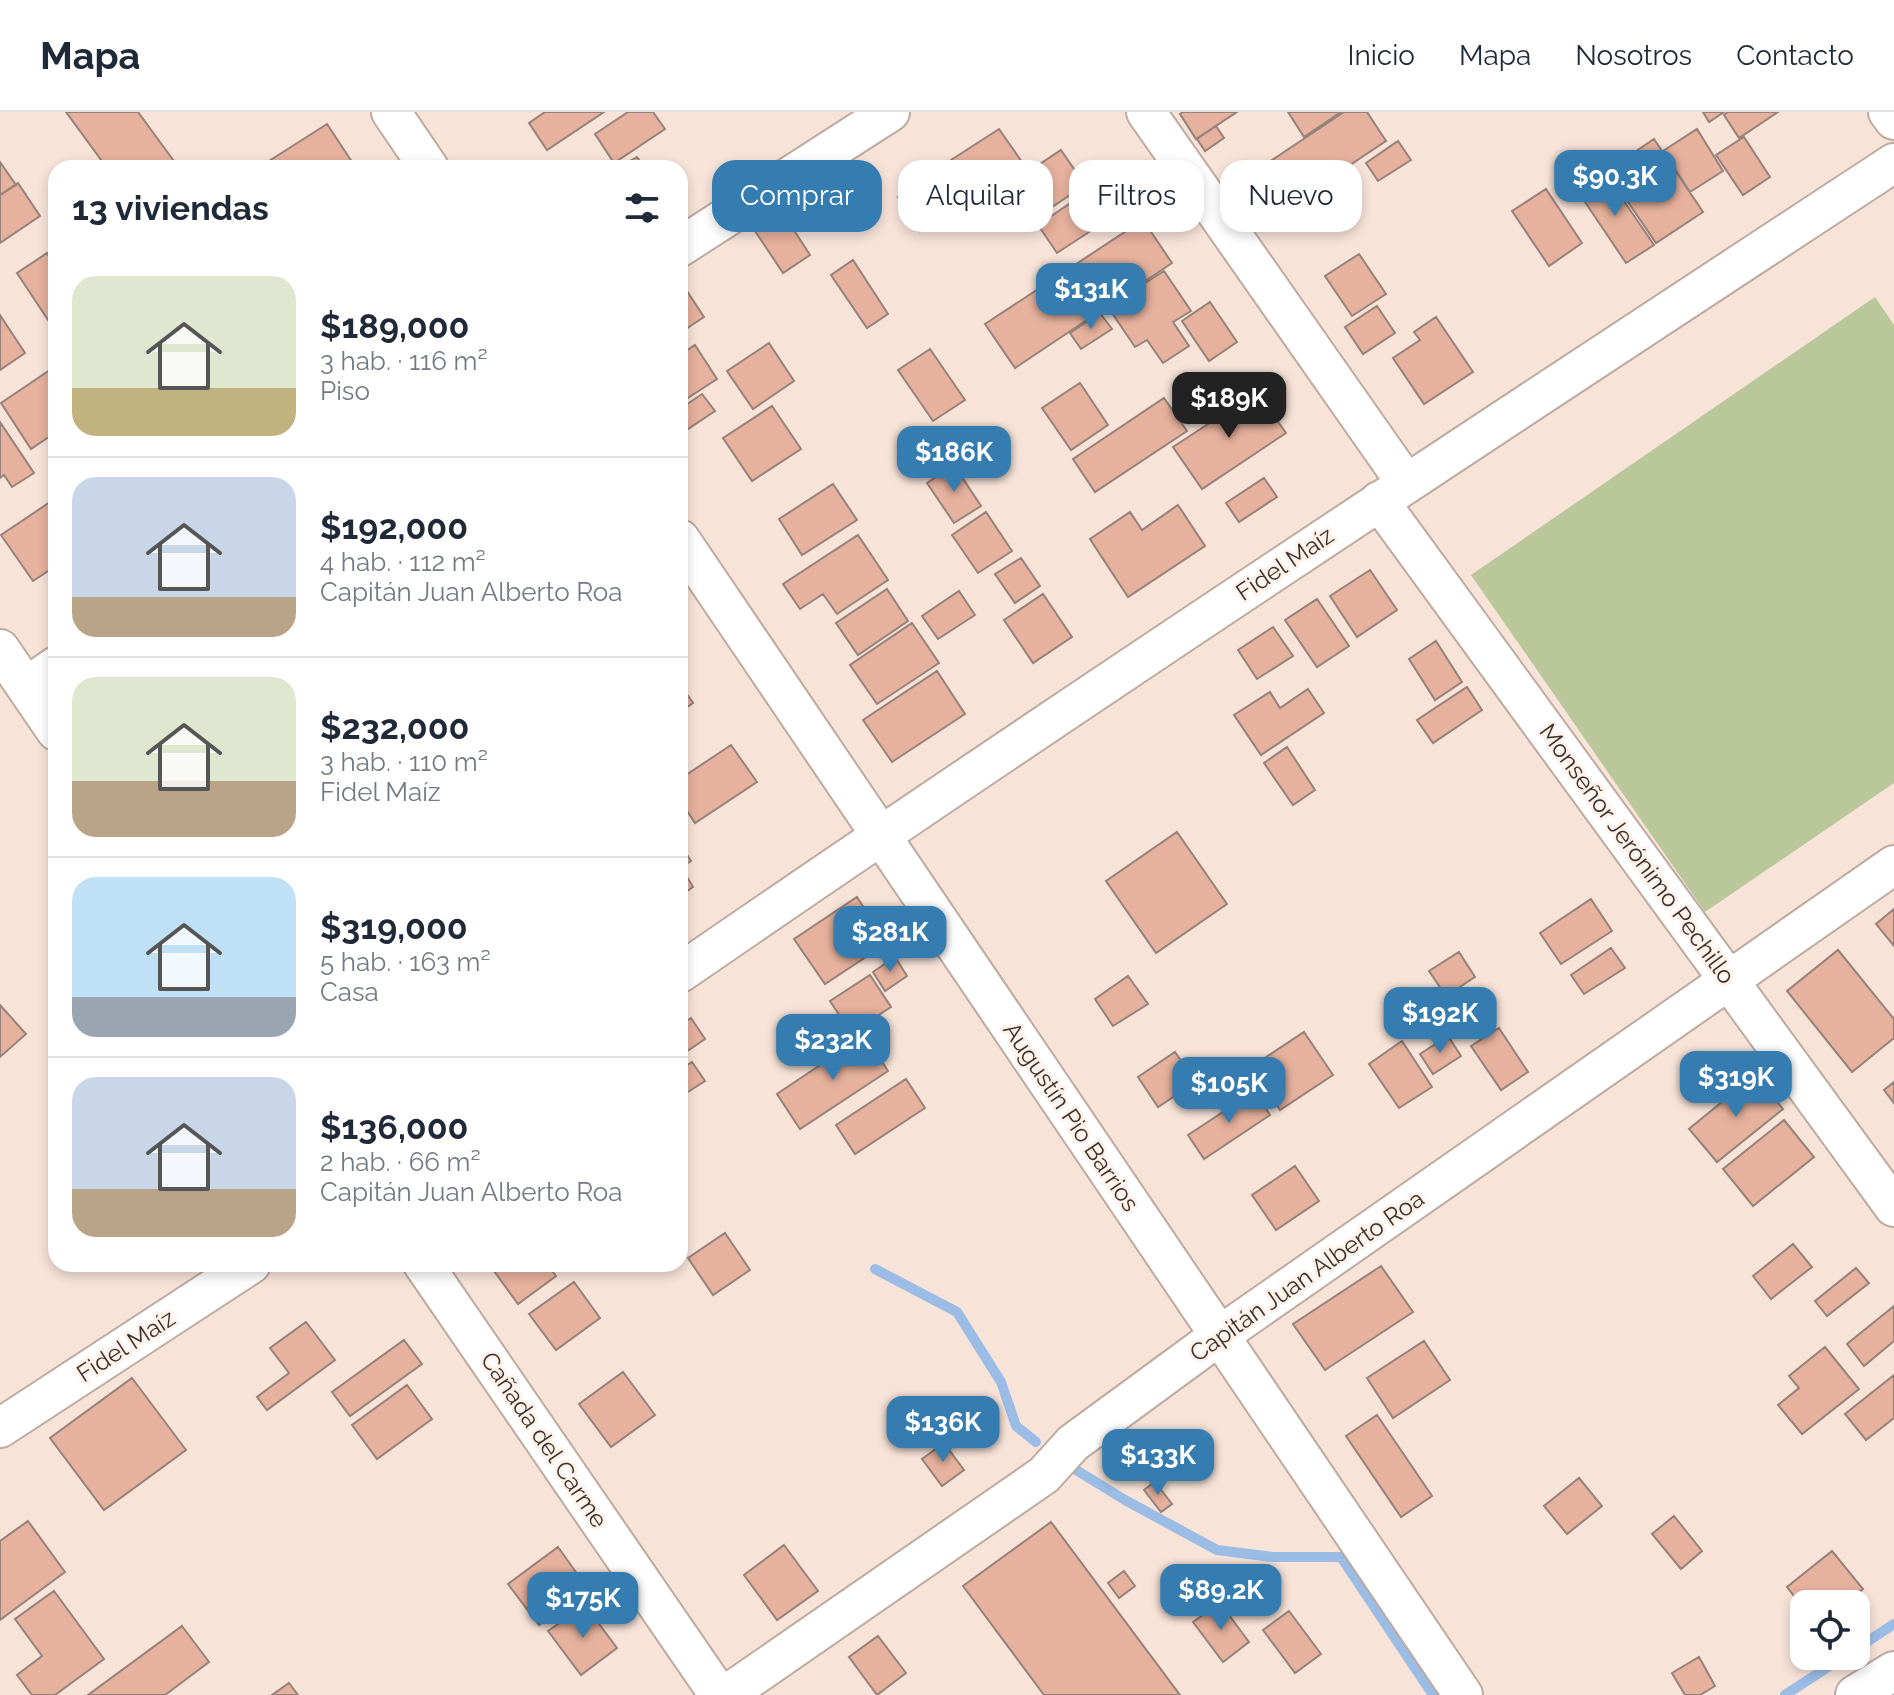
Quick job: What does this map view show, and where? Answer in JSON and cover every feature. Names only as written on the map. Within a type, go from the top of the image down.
[{"type":"street","points":[[391,112],[424,160]]},
{"type":"street","points":[[688,242],[890,112]]},
{"type":"street","name":"Monseñor Jerónimo Pechillo","points":[[1146,112],[1392,492],[1729,980],[1894,1207]]},
{"type":"street","points":[[1888,112],[1894,120]]},
{"type":"street","name":"Fidel Maíz","points":[[688,967],[1392,492],[1894,163]]},
{"type":"street","name":"Augustín Pio Barrios","points":[[688,551],[1463,1695]]},
{"type":"street","points":[[0,649],[41,676],[48,702]]},
{"type":"street","name":"Capitán Juan Alberto Roa","points":[[726,1695],[1044,1475],[1073,1443],[1219,1336],[1894,865]]},
{"type":"street","name":"Fidel Maíz","points":[[0,1428],[239,1272]]},
{"type":"street","name":"Cañada del Carme","points":[[428,1272],[719,1695]]},
{"type":"street","points":[[1855,1695],[1894,1671]]},
{"type":"green space","points":[[1875,297],[1894,325],[1894,783],[1705,912],[1471,575]]},
{"type":"building","points":[[66,112],[138,112],[173,160],[101,160]]},
{"type":"building","points":[[545,112],[604,112],[547,150],[529,123]]},
{"type":"building","points":[[628,112],[653,112],[665,129],[618,160],[612,160],[595,134]]},
{"type":"building","points":[[1237,112],[1196,139],[1180,114]]},
{"type":"building","points":[[1288,112],[1341,112],[1304,137]]},
{"type":"building","points":[[1344,112],[1367,112],[1386,141],[1358,160],[1272,160]]},
{"type":"building","points":[[1703,112],[1724,112],[1709,122]]},
{"type":"building","points":[[1728,112],[1778,112],[1739,138],[1724,115]]},
{"type":"building","points":[[327,124],[351,160],[271,160]]},
{"type":"building","points":[[1216,126],[1224,138],[1205,151],[1197,139]]},
{"type":"building","points":[[999,129],[1021,160],[951,160]]},
{"type":"building","points":[[1697,129],[1723,171],[1690,192],[1663,151]]},
{"type":"building","points":[[1744,137],[1770,177],[1743,195],[1716,155]]},
{"type":"building","points":[[1654,139],[1703,212],[1656,243],[1607,171]]},
{"type":"building","points":[[1398,141],[1411,160],[1378,181],[1366,163]]},
{"type":"building","points":[[1061,150],[1069,162],[1069,196],[1053,206],[1053,160],[1046,160]]},
{"type":"building","points":[[0,162],[16,185],[0,195]]},
{"type":"building","points":[[1604,172],[1654,245],[1626,263],[1577,190]]},
{"type":"building","points":[[18,183],[40,216],[0,243],[0,195]]},
{"type":"building","points":[[1546,189],[1582,243],[1549,266],[1512,211]]},
{"type":"building","points":[[1069,204],[1069,232],[1089,232],[1057,253],[1043,232],[1053,232],[1053,215]]},
{"type":"building","points":[[756,232],[795,232],[810,255],[783,273]]},
{"type":"building","points":[[1125,232],[1151,232],[1172,263],[1015,368],[985,324]]},
{"type":"building","points":[[47,253],[48,320],[17,273]]},
{"type":"building","points":[[1359,254],[1386,294],[1352,316],[1325,276]]},
{"type":"building","points":[[853,260],[888,314],[867,328],[831,275]]},
{"type":"building","points":[[1164,271],[1191,311],[1173,322],[1189,346],[1163,363],[1147,340],[1135,347],[1108,307]]},
{"type":"building","points":[[688,293],[704,317],[688,328]]},
{"type":"building","points":[[1210,302],[1237,342],[1209,361],[1182,321]]},
{"type":"building","points":[[1377,306],[1395,333],[1363,354],[1345,327]]},
{"type":"building","points":[[1100,313],[1112,329],[1081,349],[1070,333]]},
{"type":"building","points":[[0,315],[25,353],[0,370]]},
{"type":"building","points":[[1436,317],[1473,372],[1424,404],[1393,358],[1420,340],[1414,332]]},
{"type":"building","points":[[769,343],[794,381],[753,409],[727,371]]},
{"type":"building","points":[[695,345],[717,379],[688,398],[688,350]]},
{"type":"building","points":[[930,349],[965,400],[933,421],[898,370]]},
{"type":"building","points":[[48,371],[48,437],[31,449],[1,403]]},
{"type":"building","points":[[1080,383],[1108,425],[1071,450],[1042,408]]},
{"type":"building","points":[[1257,392],[1286,433],[1202,489],[1173,447]]},
{"type":"building","points":[[702,394],[715,411],[688,429],[688,404]]},
{"type":"building","points":[[1164,398],[1187,431],[1095,492],[1073,459]]},
{"type":"building","points":[[772,406],[801,449],[752,481],[723,438]]},
{"type":"building","points":[[0,422],[34,473],[12,487],[4,475],[0,478]]},
{"type":"building","points":[[954,465],[981,506],[954,523],[927,483]]},
{"type":"building","points":[[1264,478],[1277,497],[1239,522],[1226,503]]},
{"type":"building","points":[[833,484],[857,520],[802,555],[779,519]]},
{"type":"building","points":[[48,503],[48,571],[33,581],[1,535]]},
{"type":"building","points":[[1178,505],[1205,546],[1128,597],[1090,539],[1130,512],[1142,530]]},
{"type":"building","points":[[986,512],[1012,551],[978,573],[952,535]]},
{"type":"building","points":[[858,535],[888,580],[837,614],[823,594],[800,609],[783,584]]},
{"type":"building","points":[[1021,558],[1040,586],[1015,603],[995,574]]},
{"type":"building","points":[[1370,570],[1397,610],[1357,637],[1330,596]]},
{"type":"building","points":[[887,589],[908,621],[858,655],[836,623]]},
{"type":"building","points":[[959,591],[975,615],[938,639],[922,616]]},
{"type":"building","points":[[1043,594],[1072,637],[1033,663],[1004,620]]},
{"type":"building","points":[[1317,599],[1349,646],[1317,667],[1285,620]]},
{"type":"building","points":[[912,623],[939,663],[877,704],[850,665]]},
{"type":"building","points":[[1273,627],[1293,656],[1257,679],[1238,650]]},
{"type":"building","points":[[1436,641],[1462,682],[1435,700],[1409,659]]},
{"type":"building","points":[[937,671],[965,714],[892,762],[863,720]]},
{"type":"building","points":[[1467,687],[1482,710],[1433,743],[1417,720]]},
{"type":"building","points":[[1308,689],[1324,713],[1261,755],[1234,715],[1270,692],[1280,708]]},
{"type":"building","points":[[731,745],[757,782],[695,823],[688,812],[688,774]]},
{"type":"building","points":[[1287,747],[1315,790],[1293,805],[1264,763]]},
{"type":"building","points":[[1177,832],[1227,904],[1156,953],[1106,881]]},
{"type":"building","points":[[857,897],[887,943],[825,984],[794,939]]},
{"type":"building","points":[[1591,899],[1612,931],[1561,964],[1540,933]]},
{"type":"building","points":[[1894,909],[1894,946],[1876,924]]},
{"type":"building","points":[[1611,948],[1625,968],[1584,994],[1571,975]]},
{"type":"building","points":[[1838,950],[1894,1019],[1894,1038],[1852,1072],[1787,991]]},
{"type":"building","points":[[1459,952],[1475,977],[1446,996],[1429,971]]},
{"type":"building","points":[[895,957],[907,976],[885,991],[873,972]]},
{"type":"building","points":[[870,975],[891,1007],[851,1033],[830,1001]]},
{"type":"building","points":[[1128,976],[1148,1004],[1113,1026],[1095,999]]},
{"type":"building","points":[[0,1005],[26,1034],[0,1057]]},
{"type":"building","points":[[691,1018],[705,1039],[688,1051],[688,1020]]},
{"type":"building","points":[[1499,1028],[1528,1072],[1501,1090],[1471,1046]]},
{"type":"building","points":[[1304,1032],[1333,1075],[1280,1110],[1251,1067]]},
{"type":"building","points":[[865,1035],[888,1071],[800,1129],[777,1094]]},
{"type":"building","points":[[1448,1036],[1461,1056],[1433,1074],[1420,1054]]},
{"type":"building","points":[[1402,1041],[1432,1087],[1399,1108],[1369,1064]]},
{"type":"building","points":[[1175,1052],[1196,1082],[1158,1107],[1138,1077]]},
{"type":"building","points":[[692,1062],[705,1081],[688,1092],[688,1065]]},
{"type":"building","points":[[1755,1075],[1783,1109],[1717,1162],[1689,1129]]},
{"type":"building","points":[[906,1079],[925,1108],[855,1154],[836,1125]]},
{"type":"building","points":[[1894,1082],[1894,1103],[1884,1090]]},
{"type":"building","points":[[1255,1091],[1270,1115],[1204,1159],[1188,1135]]},
{"type":"building","points":[[1784,1120],[1814,1157],[1753,1206],[1723,1169]]},
{"type":"building","points":[[1295,1166],[1319,1201],[1276,1230],[1252,1195]]},
{"type":"building","points":[[725,1233],[750,1270],[713,1295],[688,1258]]},
{"type":"building","points":[[1793,1244],[1812,1267],[1771,1299],[1753,1276]]},
{"type":"building","points":[[1381,1266],[1413,1312],[1325,1370],[1293,1324]]},
{"type":"building","points":[[1856,1268],[1869,1283],[1827,1316],[1815,1301]]},
{"type":"building","points":[[495,1272],[553,1272],[556,1276],[518,1304]]},
{"type":"building","points":[[574,1282],[600,1318],[556,1350],[529,1314]]},
{"type":"building","points":[[1894,1306],[1894,1341],[1864,1366],[1847,1344]]},
{"type":"building","points":[[306,1322],[335,1360],[267,1410],[257,1397],[289,1373],[270,1348]]},
{"type":"building","points":[[404,1340],[422,1364],[350,1416],[332,1392]]},
{"type":"building","points":[[1424,1341],[1450,1380],[1393,1418],[1367,1378]]},
{"type":"building","points":[[1825,1347],[1859,1389],[1802,1434],[1778,1405],[1799,1388],[1789,1376]]},
{"type":"building","points":[[623,1372],[655,1415],[611,1447],[579,1404]]},
{"type":"building","points":[[1894,1375],[1894,1418],[1866,1440],[1845,1414]]},
{"type":"building","points":[[132,1378],[186,1450],[104,1510],[50,1438]]},
{"type":"building","points":[[407,1385],[432,1419],[377,1459],[352,1425]]},
{"type":"building","points":[[1377,1415],[1432,1496],[1401,1517],[1346,1436]]},
{"type":"building","points":[[944,1443],[964,1470],[942,1486],[922,1459]]},
{"type":"building","points":[[1579,1478],[1602,1506],[1567,1534],[1544,1506]]},
{"type":"building","points":[[1155,1482],[1172,1504],[1161,1512],[1144,1490]]},
{"type":"building","points":[[1674,1516],[1702,1551],[1681,1569],[1652,1534]]},
{"type":"building","points":[[28,1521],[65,1572],[0,1620],[0,1541]]},
{"type":"building","points":[[1051,1522],[1180,1695],[1044,1695],[963,1586]]},
{"type":"building","points":[[784,1545],[818,1591],[777,1620],[744,1575]]},
{"type":"building","points":[[558,1547],[588,1589],[539,1625],[508,1584]]},
{"type":"building","points":[[1832,1551],[1863,1589],[1790,1591],[1787,1587]]},
{"type":"building","points":[[1124,1571],[1135,1586],[1119,1598],[1108,1583]]},
{"type":"building","points":[[54,1591],[104,1659],[55,1695],[32,1695],[17,1675],[42,1656],[15,1619]]},
{"type":"building","points":[[1220,1603],[1249,1642],[1223,1662],[1193,1622]]},
{"type":"building","points":[[585,1605],[617,1648],[581,1675],[548,1631]]},
{"type":"building","points":[[1289,1611],[1321,1654],[1295,1673],[1263,1630]]},
{"type":"building","points":[[182,1626],[209,1662],[165,1695],[88,1695]]},
{"type":"building","points":[[878,1636],[906,1673],[877,1695],[849,1657]]},
{"type":"building","points":[[1699,1657],[1715,1686],[1700,1695],[1685,1695],[1672,1673]]},
{"type":"building","points":[[289,1683],[298,1695],[272,1695]]},
{"type":"waterway","points":[[875,1269],[957,1312],[1001,1382],[1016,1426],[1036,1442]]},
{"type":"waterway","points":[[1068,1465],[1217,1550],[1273,1557],[1341,1557],[1433,1695]]},
{"type":"waterway","points":[[1870,1640],[1894,1624]]},
{"type":"waterway","points":[[1785,1695],[1823,1670]]}]
